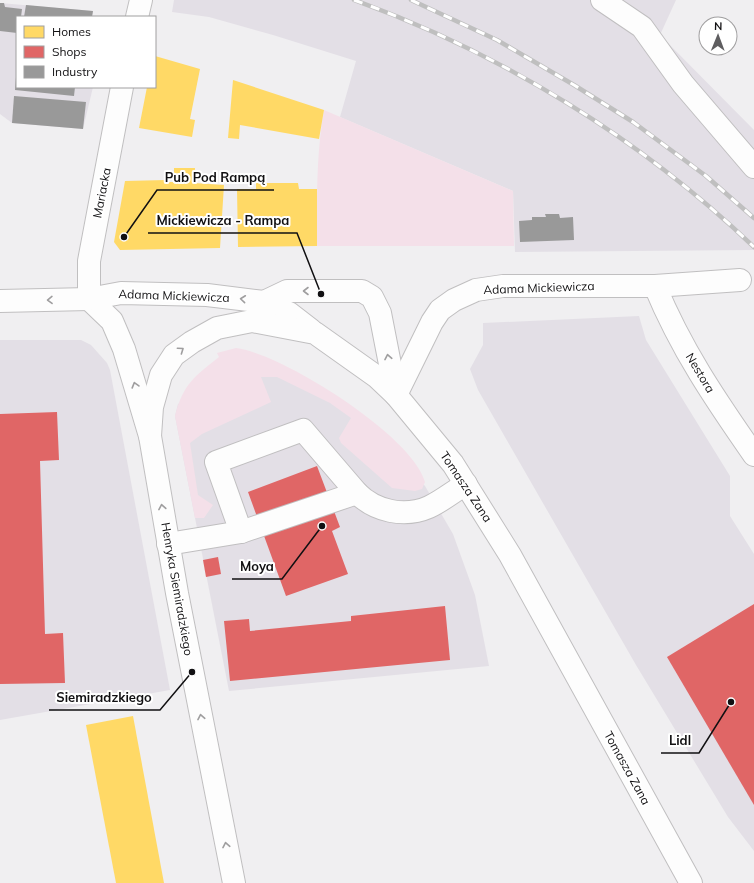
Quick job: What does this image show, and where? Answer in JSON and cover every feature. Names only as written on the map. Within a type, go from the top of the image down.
[{"type":"main road","points":[[137,16],[141,0]]},
{"type":"main road","points":[[602,0],[642,27],[682,84],[754,167]]},
{"type":"main road","name":"Mariacka","points":[[89,299],[89,261],[122,88]]},
{"type":"main road","name":"Adama Mickiewicza","points":[[396,395],[432,322],[440,310],[465,294],[476,290],[503,286],[655,286],[740,280]]},
{"type":"main road","name":"Nestora","points":[[655,286],[669,318],[706,385],[754,455]]},
{"type":"main road","points":[[264,302],[286,291],[362,290],[372,297],[380,313],[396,395]]},
{"type":"main road","name":"Adama Mickiewicza","points":[[0,301],[89,299],[121,293],[207,295],[264,302],[289,313],[315,333]]},
{"type":"main road","points":[[89,299],[112,321],[124,349],[150,436]]},
{"type":"main road","name":"Tomasza Zana","points":[[150,436],[152,407],[161,375],[174,355],[192,342],[217,328],[252,321],[315,333],[377,377],[396,395],[453,464],[466,484],[510,556],[691,883]]},
{"type":"main road","points":[[241,532],[216,462],[303,430],[357,493],[367,503],[377,508],[407,512],[429,507],[466,484]]},
{"type":"main road","name":"Henryka Siemiradzkiego","points":[[150,436],[168,544],[234,883]]},
{"type":"main road","points":[[168,544],[241,532],[357,493]]},
{"type":"shaded area","points":[[174,0],[676,0],[660,35],[754,130],[754,250],[515,252],[513,191],[340,117],[356,61],[209,17],[172,12]]},
{"type":"shaded area","points":[[0,3],[93,11],[92,16],[16,16],[16,88],[93,88],[83,129],[12,123],[0,114]]},
{"type":"shaded area","points":[[324,110],[513,191],[514,246],[317,246],[318,161]]},
{"type":"shaded area","points":[[639,316],[646,340],[730,476],[730,516],[754,554],[754,851],[728,817],[636,665],[478,390],[470,369],[483,345],[483,323]]},
{"type":"shaded area","points":[[0,340],[81,340],[91,345],[107,363],[110,370],[170,690],[0,720]]},
{"type":"shaded area","points":[[236,348],[257,354],[284,365],[344,400],[372,421],[397,442],[415,463],[425,482],[422,489],[415,491],[392,488],[341,443],[339,438],[351,418],[330,403],[277,377],[261,377],[271,402],[202,434],[190,443],[198,495],[213,505],[204,518],[195,518],[175,416],[178,405],[186,388],[203,370],[219,357],[217,353]]},
{"type":"shaded area","points":[[265,368],[334,402],[392,449],[425,486],[453,534],[475,595],[489,666],[229,691],[175,416],[178,404]]},
{"type":"building: Homes","points":[[156,56],[200,69],[190,119],[195,120],[192,137],[139,128],[147,88],[156,88]]},
{"type":"building: Homes","points":[[233,80],[324,110],[319,139],[240,125],[239,139],[228,138]]},
{"type":"building: Homes","points":[[174,168],[195,168],[194,183],[224,185],[220,248],[120,250],[114,242],[125,181],[166,180],[166,182],[174,182]]},
{"type":"building: Homes","points":[[256,183],[298,183],[299,189],[317,189],[317,246],[238,247],[237,189],[256,189]]},
{"type":"building: Homes","points":[[133,716],[164,883],[116,883],[86,725]]},
{"type":"building: Shops","points":[[57,412],[59,460],[40,461],[45,634],[63,633],[65,683],[0,684],[0,414]]},
{"type":"building: Shops","points":[[317,466],[340,527],[332,531],[348,574],[286,596],[248,492]]},
{"type":"building: Shops","points":[[218,557],[221,574],[206,577],[203,560]]},
{"type":"building: Shops","points":[[754,604],[754,805],[667,657]]},
{"type":"building: Shops","points":[[445,606],[450,660],[230,681],[224,621],[249,619],[250,631],[351,621],[351,616]]},
{"type":"building: Industry","points":[[0,3],[4,3],[5,7],[22,9],[21,16],[16,16],[16,33],[0,31]]},
{"type":"building: Industry","points":[[26,5],[93,11],[92,16],[24,16]]},
{"type":"building: Industry","points":[[16,77],[16,88],[75,88],[74,96],[15,90]]},
{"type":"building: Industry","points":[[14,96],[86,102],[83,129],[12,123]]},
{"type":"building: Industry","points":[[545,214],[559,214],[560,218],[573,217],[574,240],[520,242],[519,221],[532,220],[532,217],[546,217]]},
{"type":"railway","points":[[354,0],[409,21],[463,46],[515,73],[567,103],[617,135],[664,170],[754,247]]},
{"type":"railway","points":[[411,0],[497,40],[574,85],[633,122],[706,176],[754,218]]},
{"type":"place","name":"Pub Pod Rampą","points":[[124,237]]},
{"type":"place","name":"Mickiewicza - Rampa","points":[[321,294]]},
{"type":"place","name":"Moya","points":[[322,526]]},
{"type":"place","name":"Siemiradzkiego","points":[[192,672]]},
{"type":"place","name":"Lidl","points":[[731,702]]}]
